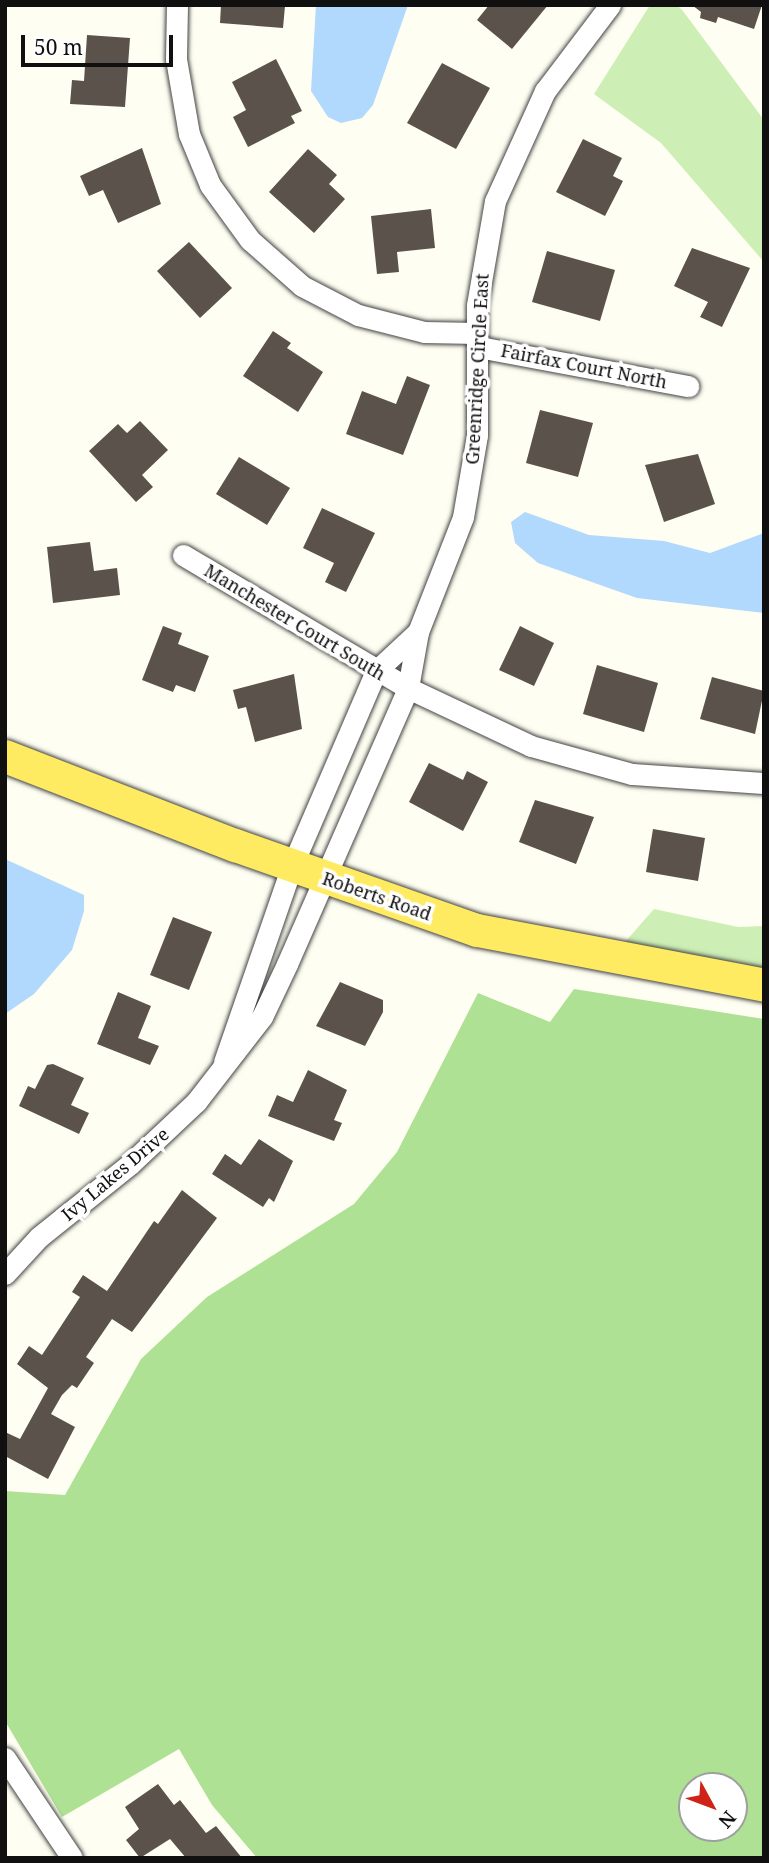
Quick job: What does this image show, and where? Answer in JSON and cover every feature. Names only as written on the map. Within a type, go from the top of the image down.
[{"type":"main road","name":"Roberts Road","points":[[5,756],[307,871],[512,940],[764,985]]},
{"type":"street","name":"Fairfax Court North","points":[[177,5],[176,59],[189,134],[210,185],[250,240],[302,286],[358,315],[424,332],[478,340],[688,386]]},
{"type":"street","name":"Greenridge Circle East","points":[[307,871],[408,688],[418,632],[448,560],[470,484],[486,239],[508,163],[545,91],[610,5]]},
{"type":"street","name":"Manchester Court South","points":[[183,555],[376,671],[531,746],[588,765],[677,780],[764,783]]},
{"type":"street","name":"Greenridge Circle East","points":[[307,871],[376,671],[418,632]]},
{"type":"street","name":"Ivy Lakes Drive","points":[[221,1071],[307,871]]},
{"type":"street","name":"Ivy Lakes Drive","points":[[5,1274],[39,1237],[163,1136],[221,1071],[262,1017],[307,871]]},
{"type":"street","points":[[5,1758],[72,1858]]},
{"type":"green space","points":[[650,5],[677,5],[683,11],[764,120],[764,262],[661,143],[594,94]]},
{"type":"green space","points":[[654,909],[738,927],[764,926],[764,974],[618,950]]},
{"type":"green space","points":[[574,989],[764,1019],[764,1858],[257,1858],[212,1805],[179,1749],[62,1817],[5,1721],[5,1491],[65,1495],[141,1359],[207,1297],[354,1204],[397,1152],[478,993],[550,1022]]},
{"type":"water","points":[[316,5],[408,5],[373,105],[362,118],[341,123],[328,117],[311,91]]},
{"type":"water","points":[[525,512],[589,535],[664,541],[710,553],[764,533],[764,613],[637,598],[538,563],[515,543],[511,522]]},
{"type":"water","points":[[5,859],[84,895],[84,911],[72,950],[34,994],[5,1014]]},
{"type":"building","points":[[221,5],[285,6],[283,28],[220,23]]},
{"type":"building","points":[[489,5],[548,5],[512,49],[477,20]]},
{"type":"building","points":[[692,5],[762,5],[754,29],[718,17],[716,23],[700,18],[701,12]]},
{"type":"building","points":[[87,35],[130,38],[125,107],[70,104],[72,80],[84,81]]},
{"type":"building","points":[[276,59],[302,111],[291,116],[295,123],[248,147],[233,117],[246,110],[232,82]]},
{"type":"building","points":[[442,63],[490,88],[456,149],[407,123]]},
{"type":"building","points":[[583,139],[622,158],[613,176],[623,181],[605,216],[556,192]]},
{"type":"building","points":[[142,148],[161,204],[118,223],[103,190],[89,196],[80,176]]},
{"type":"building","points":[[308,149],[337,175],[329,184],[345,199],[314,233],[269,192]]},
{"type":"building","points":[[431,209],[435,248],[397,252],[399,272],[377,274],[371,216]]},
{"type":"building","points":[[189,242],[232,288],[200,318],[157,271]]},
{"type":"building","points":[[692,248],[750,268],[722,327],[700,317],[708,302],[674,286]]},
{"type":"building","points":[[547,251],[615,270],[600,321],[532,302]]},
{"type":"building","points":[[273,331],[291,343],[287,348],[323,372],[298,412],[243,376]]},
{"type":"building","points":[[407,376],[430,385],[403,455],[346,434],[362,391],[396,404]]},
{"type":"building","points":[[540,410],[593,423],[578,477],[526,463]]},
{"type":"building","points":[[140,421],[168,450],[142,475],[153,487],[136,502],[89,451],[118,424],[127,433]]},
{"type":"building","points":[[698,454],[715,504],[664,522],[645,465]]},
{"type":"building","points":[[239,457],[290,488],[267,525],[216,494]]},
{"type":"building","points":[[322,508],[375,533],[346,592],[325,582],[334,563],[303,548]]},
{"type":"building","points":[[90,542],[94,571],[117,568],[120,595],[53,603],[47,547]]},
{"type":"building","points":[[163,626],[182,633],[178,644],[209,656],[195,692],[176,685],[173,692],[142,680]]},
{"type":"building","points":[[520,626],[554,643],[534,686],[499,670]]},
{"type":"building","points":[[597,665],[658,683],[644,732],[583,714]]},
{"type":"building","points":[[294,674],[302,729],[255,742],[246,707],[238,709],[233,690]]},
{"type":"building","points":[[712,677],[764,691],[755,734],[700,719]]},
{"type":"building","points":[[429,763],[463,780],[467,771],[488,782],[463,831],[409,802]]},
{"type":"building","points":[[535,800],[594,817],[576,864],[519,842]]},
{"type":"building","points":[[653,829],[705,838],[698,881],[646,872]]},
{"type":"building","points":[[173,917],[212,932],[189,990],[150,975]]},
{"type":"building","points":[[340,982],[383,1000],[383,1012],[365,1046],[316,1026]]},
{"type":"building","points":[[118,992],[151,1006],[138,1038],[159,1046],[150,1065],[97,1044]]},
{"type":"building","points":[[53,1064],[84,1078],[71,1105],[89,1113],[79,1134],[19,1106],[28,1086],[35,1089],[47,1065]]},
{"type":"building","points":[[308,1070],[347,1090],[334,1120],[342,1123],[334,1141],[268,1116],[277,1095],[293,1102]]},
{"type":"building","points":[[259,1139],[293,1161],[274,1202],[269,1198],[263,1207],[212,1174],[225,1154],[241,1165]]},
{"type":"building","points":[[182,1190],[217,1218],[132,1332],[112,1319],[86,1357],[94,1363],[77,1388],[72,1385],[62,1395],[51,1414],[75,1427],[48,1479],[5,1456],[5,1432],[20,1439],[48,1388],[17,1364],[29,1346],[42,1355],[80,1297],[72,1292],[83,1275],[107,1291],[154,1221],[158,1224]]},
{"type":"building","points":[[158,1784],[174,1805],[180,1800],[206,1833],[216,1826],[242,1858],[186,1858],[170,1839],[140,1858],[126,1840],[139,1829],[125,1807]]}]
